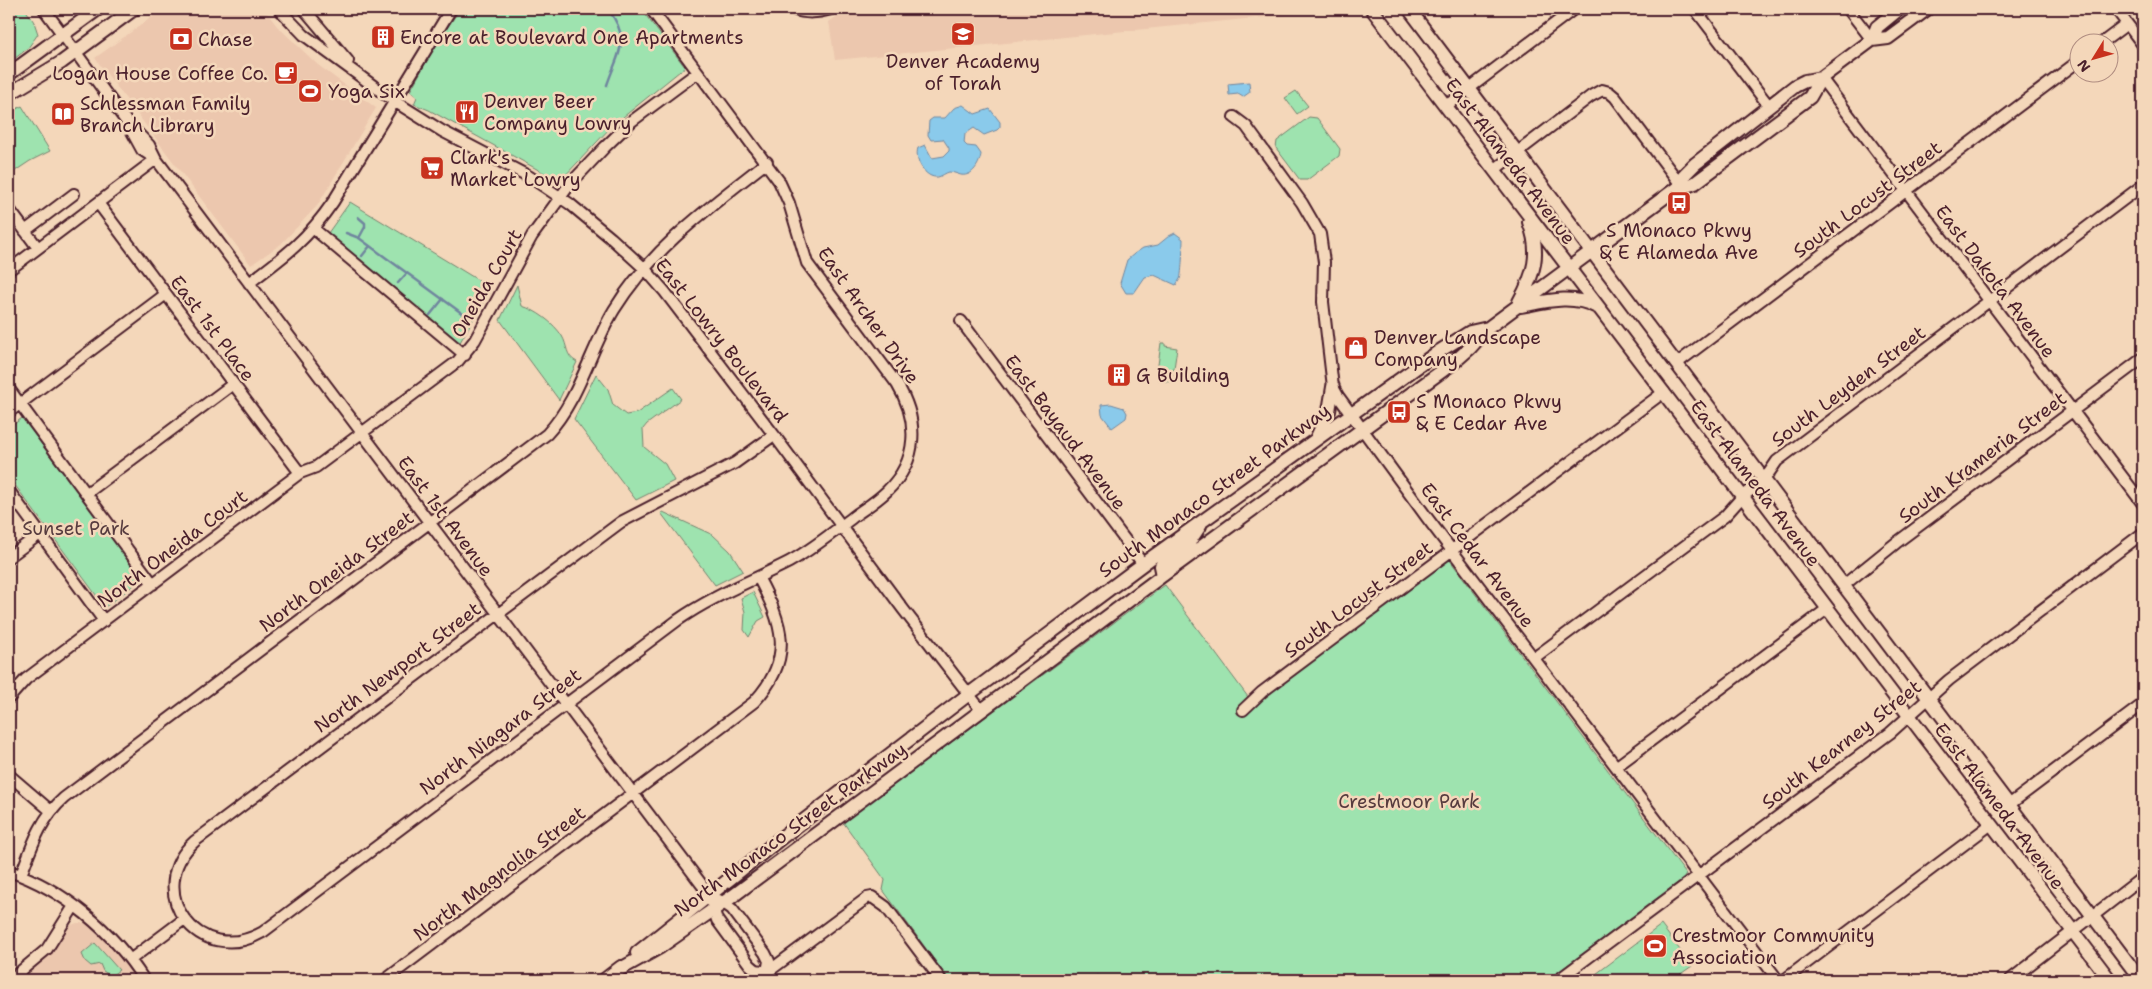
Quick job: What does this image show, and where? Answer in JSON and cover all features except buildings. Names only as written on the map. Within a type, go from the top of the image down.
[{"type":"main road","points":[[9,74],[98,9]]},
{"type":"main road","points":[[9,94],[35,80],[134,9]]},
{"type":"main road","name":"East Alameda Avenue","points":[[1372,9],[1664,392],[1990,825],[2110,980]]},
{"type":"main road","name":"East Alameda Avenue","points":[[1409,9],[2142,980]]},
{"type":"main road","points":[[1872,40],[1877,26],[1898,9]]},
{"type":"main road","points":[[1821,78],[1802,82],[1768,106],[1695,164],[1685,174],[1681,185],[1687,186],[1695,183],[1810,97],[1821,78],[1872,40],[1890,36],[1927,9]]},
{"type":"main road","name":"South Monaco Street Parkway","points":[[981,710],[1163,574],[1453,363],[1467,352],[1488,328],[1681,185]]},
{"type":"main road","points":[[1516,307],[1530,281],[1536,258],[1534,234],[1524,208]]},
{"type":"main road","points":[[1516,307],[1566,299],[1582,301],[1599,308]]},
{"type":"main road","name":"South Monaco Street Parkway","points":[[969,694],[1143,564],[1350,414],[1456,340],[1470,332],[1488,328]]},
{"type":"main road","points":[[1316,439],[1329,411],[1333,387]]},
{"type":"main road","points":[[1163,574],[1161,566],[1166,558],[1190,541],[1205,519]]},
{"type":"main road","points":[[1094,626],[1112,602],[1138,582],[1143,564]]},
{"type":"main road","name":"North Monaco Street Parkway","points":[[604,980],[656,936],[969,694]]},
{"type":"main road","name":"North Monaco Street Parkway","points":[[616,971],[660,947],[713,910],[981,710]]},
{"type":"street","name":"East 1st Avenue","points":[[44,9],[126,121],[149,145],[156,159],[709,895],[717,920],[750,965],[770,976],[767,956],[732,909],[724,902],[709,895]]},
{"type":"street","name":"East Lowry Boulevard","points":[[279,9],[304,34],[394,102],[442,132],[530,178],[595,224],[645,269],[665,292],[774,435],[981,710]]},
{"type":"street","name":"East Lowry Boulevard","points":[[304,9],[358,74]]},
{"type":"street","points":[[249,283],[288,254],[314,229],[333,202],[451,9]]},
{"type":"street","name":"East Archer Drive","points":[[650,9],[766,162],[786,195],[807,264],[897,384],[906,399],[912,417],[911,445],[909,457],[900,475],[878,498],[842,526]]},
{"type":"street","points":[[793,9],[805,12],[826,10]]},
{"type":"street","points":[[1446,106],[1574,9]]},
{"type":"street","points":[[1695,9],[1768,106]]},
{"type":"street","points":[[1848,9],[1872,40]]},
{"type":"street","points":[[2116,9],[2143,45]]},
{"type":"street","points":[[2117,32],[2128,24]]},
{"type":"street","name":"South Locust Street","points":[[1676,364],[2070,68]]},
{"type":"street","name":"Oneida Court","points":[[362,433],[446,372],[465,355],[532,236],[560,198],[614,137],[638,116],[698,72]]},
{"type":"street","name":"East Dakota Avenue","points":[[1821,78],[2143,504]]},
{"type":"street","points":[[1494,170],[1602,90],[1609,92],[1617,100],[1681,185]]},
{"type":"street","name":"East Cedar Avenue","points":[[1234,117],[1246,126],[1302,203],[1320,234],[1324,262],[1323,302],[1333,387],[1350,414],[1778,980]]},
{"type":"street","points":[[9,270],[156,159]]},
{"type":"street","name":"North Oneida Street","points":[[21,875],[38,829],[51,811],[64,798],[532,446],[554,427],[567,407],[612,315],[630,287],[694,219],[766,162]]},
{"type":"street","name":"South Leyden Street","points":[[1534,658],[1726,516],[1742,497],[1764,480],[1777,461],[2143,185]]},
{"type":"street","points":[[25,230],[74,194]]},
{"type":"street","name":"East 1st Place","points":[[98,203],[300,473]]},
{"type":"street","points":[[9,209],[38,248]]},
{"type":"street","points":[[314,229],[465,355]]},
{"type":"street","points":[[9,412],[166,294]]},
{"type":"street","name":"East Bayaud Avenue","points":[[960,321],[1143,564]]},
{"type":"street","name":"South Krameria Street","points":[[1844,585],[1896,543],[2143,358]]},
{"type":"street","points":[[87,493],[233,384]]},
{"type":"street","points":[[9,389],[153,584]]},
{"type":"street","name":"South Locust Street","points":[[1243,710],[1262,692],[1664,392]]},
{"type":"street","name":"North Oneida Court","points":[[9,698],[26,679],[104,620],[300,473],[316,466],[362,433]]},
{"type":"street","name":"North Newport Street","points":[[183,920],[175,898],[174,880],[182,855],[190,845],[497,613],[628,517],[729,467],[774,435]]},
{"type":"street","points":[[9,491],[104,620]]},
{"type":"street","name":"North Niagara Street","points":[[183,920],[197,933],[220,942],[238,941],[255,936],[688,613],[802,554],[842,526]]},
{"type":"street","name":"South Kearney Street","points":[[1558,980],[1890,733],[1948,680],[2143,532]]},
{"type":"street","points":[[9,557],[40,534]]},
{"type":"street","name":"North Magnolia Street","points":[[385,980],[748,707],[767,688],[778,663],[781,640],[777,616],[758,577]]},
{"type":"street","points":[[1617,766],[1827,609]]},
{"type":"street","points":[[2010,804],[2143,704]]},
{"type":"street","points":[[9,775],[51,811]]},
{"type":"street","points":[[1784,980],[1990,825]]},
{"type":"street","points":[[9,871],[21,875],[74,906],[103,930],[130,960],[144,980]]},
{"type":"street","points":[[2010,980],[2073,933],[2143,876]]},
{"type":"street","points":[[757,980],[770,976],[867,898],[872,897],[886,907],[941,980]]},
{"type":"street","points":[[10,980],[47,949],[74,906]]},
{"type":"street","points":[[130,960],[183,920]]},
{"type":"shaded area","points":[[163,9],[264,9],[277,26],[318,65],[376,108],[317,206],[281,244],[251,265],[95,58]]},
{"type":"shaded area","name":"Denver Academy of Torah","points":[[847,9],[1346,9],[835,60],[829,22]]},
{"type":"shaded area","points":[[77,923],[88,923],[100,934],[138,980],[19,980],[46,958],[68,926]]},
{"type":"green space","points":[[9,9],[25,9],[34,22],[38,34],[28,48],[9,63]]},
{"type":"green space","points":[[460,9],[641,9],[685,67],[612,126],[561,180],[544,173],[429,110],[414,104],[417,97],[410,91],[437,43]]},
{"type":"green space","points":[[1231,9],[1277,9],[1232,14]]},
{"type":"green space","points":[[1296,91],[1308,106],[1297,114],[1285,98]]},
{"type":"green space","points":[[22,106],[50,151],[9,175],[9,113]]},
{"type":"green space","points":[[1309,117],[1317,118],[1340,149],[1339,156],[1307,180],[1300,180],[1276,148],[1277,141]]},
{"type":"green space","points":[[350,202],[491,288],[459,344],[328,233]]},
{"type":"green space","points":[[517,285],[522,306],[539,314],[554,326],[562,336],[570,357],[577,362],[559,400],[500,320]]},
{"type":"green space","points":[[1161,343],[1165,343],[1165,346],[1177,348],[1172,382],[1159,380],[1160,366],[1158,365]]},
{"type":"green space","points":[[596,374],[608,389],[613,405],[626,415],[637,413],[673,388],[681,399],[643,429],[644,447],[665,464],[674,481],[636,500],[574,419]]},
{"type":"green space","name":"Sunset Park","points":[[22,418],[142,579],[105,607],[9,477],[9,428]]},
{"type":"green space","points":[[663,512],[713,535],[730,551],[743,571],[715,585],[661,513]]},
{"type":"green space","name":"Crestmoor Park","points":[[1443,551],[1686,874],[1684,878],[1547,980],[949,980],[883,890],[885,880],[843,822],[1165,585],[1248,697]]},
{"type":"green space","points":[[753,592],[765,617],[758,621],[749,637],[744,630],[745,612],[741,598]]},
{"type":"green space","name":"Crestmoor Community Association","points":[[1661,925],[1692,966],[1672,980],[1588,980]]},
{"type":"green space","points":[[95,943],[119,970],[111,976],[103,971],[100,964],[91,966],[85,961],[82,954]]},
{"type":"water","points":[[1249,82],[1250,92],[1243,97],[1238,94],[1229,95],[1228,84]]},
{"type":"water","points":[[963,105],[975,114],[990,109],[1000,122],[1000,127],[984,135],[974,128],[965,134],[964,143],[967,146],[976,147],[981,154],[972,172],[961,175],[949,172],[933,177],[925,172],[919,163],[918,148],[925,145],[932,158],[944,156],[949,151],[949,148],[943,139],[931,140],[928,135],[929,121],[933,118],[945,118],[954,108]]},
{"type":"water","points":[[1175,233],[1183,239],[1181,276],[1176,285],[1154,275],[1145,277],[1134,293],[1126,293],[1120,283],[1127,260],[1143,248],[1158,245]]},
{"type":"water","points":[[1111,404],[1124,408],[1127,413],[1126,418],[1112,428],[1102,415],[1101,405]]},
{"type":"waterway","points":[[607,85],[621,47],[620,30],[608,9]]},
{"type":"waterway","points":[[358,217],[365,223],[359,238]]},
{"type":"waterway","points":[[346,233],[359,238],[463,314]]},
{"type":"waterway","points":[[362,256],[370,246]]},
{"type":"waterway","points":[[398,283],[407,273]]},
{"type":"waterway","points":[[430,315],[443,299]]},
{"type":"waterway","points":[[1093,980],[1097,976]]},
{"type":"place","name":"Denver Academy of Torah","points":[[963,34]]},
{"type":"place","name":"Encore at Boulevard One Apartments","points":[[383,37]]},
{"type":"place","name":"Chase","points":[[181,39]]},
{"type":"place","name":"Logan House Coffee Co.","points":[[286,73]]},
{"type":"place","name":"Yoga Six","points":[[310,91]]},
{"type":"place","name":"Denver Beer Company Lowry","points":[[467,112]]},
{"type":"place","name":"Schlessman Family Branch Library","points":[[63,114]]},
{"type":"place","name":"Clark's Market Lowry","points":[[432,168]]},
{"type":"place","name":"S Monaco Pkwy & E Alameda Ave","points":[[1679,203]]},
{"type":"place","name":"Denver Landscape Company","points":[[1356,348]]},
{"type":"place","name":"G Building","points":[[1119,375]]},
{"type":"place","name":"S Monaco Pkwy & E Cedar Ave","points":[[1399,412]]},
{"type":"place","name":"Crestmoor Community Association","points":[[1655,946]]}]
